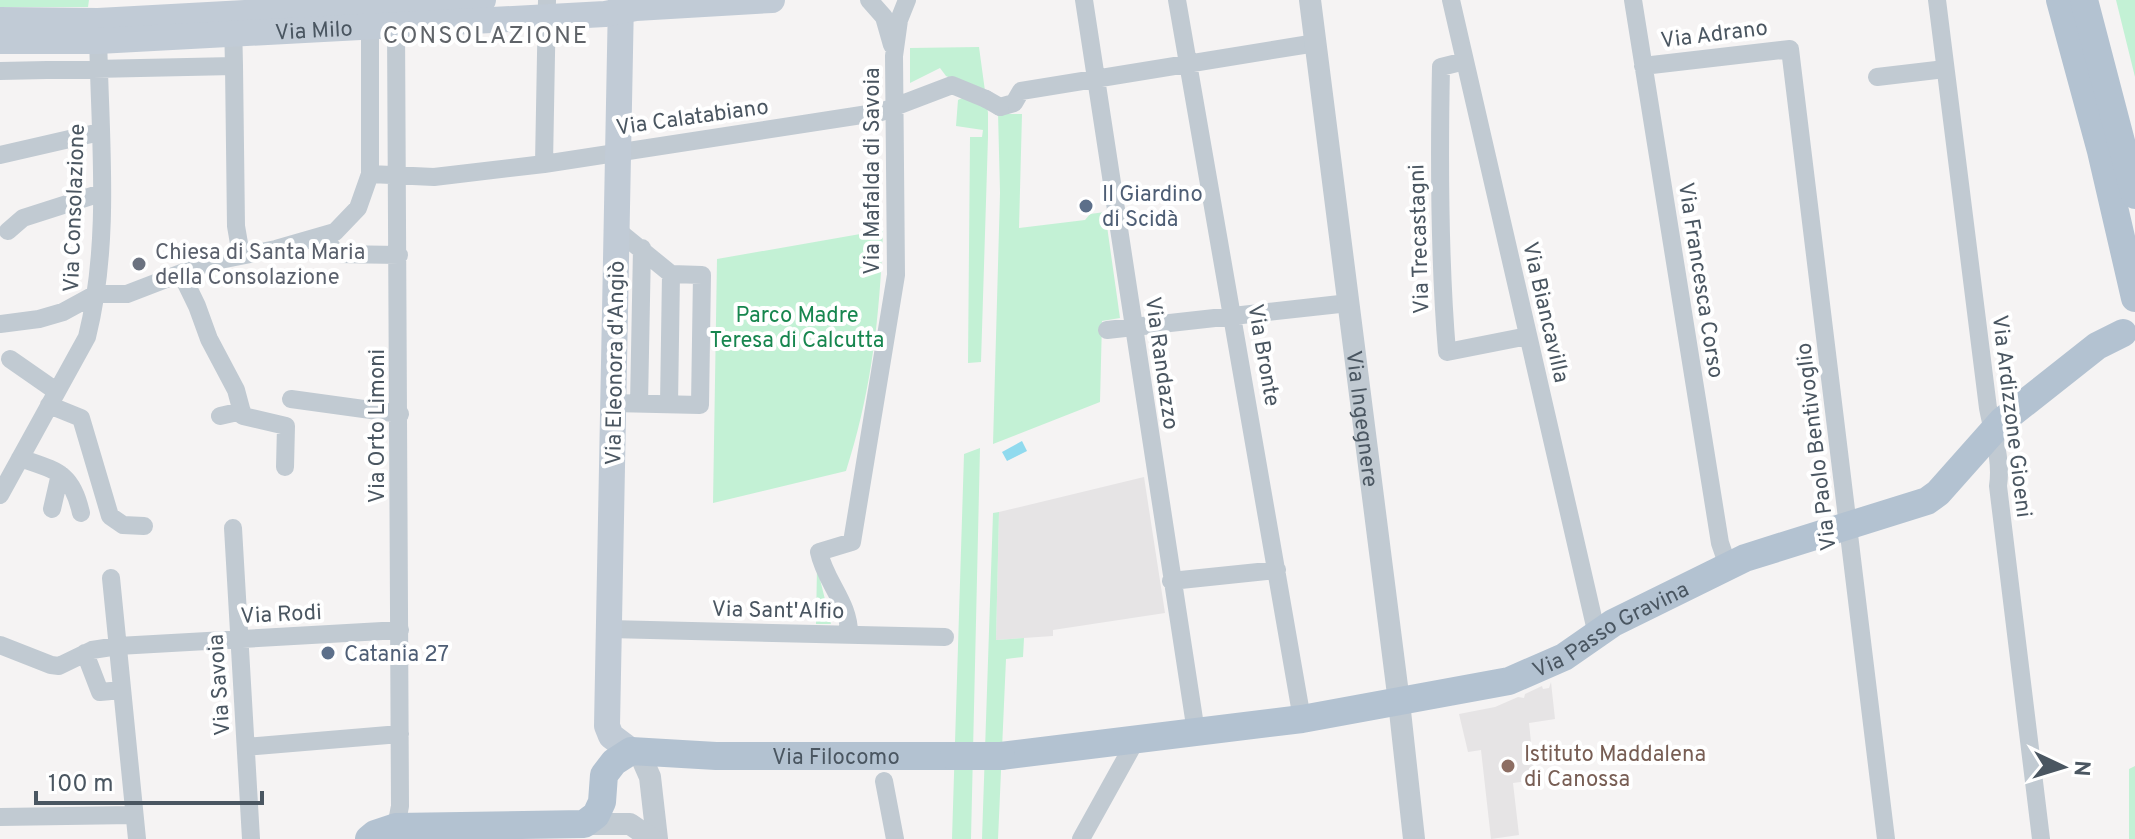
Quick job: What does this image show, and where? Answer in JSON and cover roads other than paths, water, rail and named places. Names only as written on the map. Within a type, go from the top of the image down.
[{"type":"main road","name":"Via Milo","points":[[386,14],[483,0]]},
{"type":"main road","name":"Via Milo","points":[[98,31],[547,8],[605,14],[621,6],[636,8],[772,0]]},
{"type":"main road","points":[[2047,0],[2060,45],[2099,146]]},
{"type":"main road","points":[[2060,0],[2135,298]]},
{"type":"main road","points":[[2084,0],[2135,195]]},
{"type":"main road","name":"Via Eleonora d'Angiò","points":[[621,6],[617,230],[626,403],[609,629],[607,726],[611,736],[635,752]]},
{"type":"main road","points":[[0,20],[98,31]]},
{"type":"main road","points":[[0,41],[98,31]]},
{"type":"main road","name":"Via Passo Gravina","points":[[1136,740],[1302,719],[1509,681],[1564,657],[1639,609],[1728,566],[1772,548],[1927,501],[1964,465],[1992,430],[2097,346],[2123,333]]},
{"type":"main road","name":"Via Filocomo","points":[[635,752],[717,756],[1001,756],[1136,740]]},
{"type":"main road","points":[[369,839],[396,827],[485,832],[584,824],[596,815],[602,802],[604,775],[614,762],[635,752]]},
{"type":"street","points":[[869,0],[884,17],[894,56]]},
{"type":"street","points":[[894,56],[899,20],[907,0]]},
{"type":"street","name":"Via Randazzo","points":[[1084,0],[1196,732]]},
{"type":"street","name":"Via Bronte","points":[[1177,0],[1302,719]]},
{"type":"street","name":"Via Ingegnere","points":[[1310,0],[1414,839]]},
{"type":"street","name":"Via Biancavilla","points":[[1451,0],[1597,635]]},
{"type":"street","name":"Via Francesca Corso","points":[[1633,0],[1720,543],[1728,566]]},
{"type":"street","name":"Via Ardizzone Gioeni","points":[[1937,0],[2000,473],[1998,486],[2041,839]]},
{"type":"street","points":[[544,164],[547,8]]},
{"type":"street","points":[[0,324],[39,319],[63,312],[96,294],[127,294],[241,255],[276,249],[335,232],[352,216],[363,198],[370,166],[386,14]]},
{"type":"street","name":"Via Orto Limoni","points":[[386,14],[398,175],[399,255],[400,806],[396,827]]},
{"type":"street","points":[[239,23],[234,75],[236,226],[241,255]]},
{"type":"street","name":"Via Consolazione","points":[[0,495],[87,337],[99,276],[98,31]]},
{"type":"street","name":"Via Calatabiano","points":[[370,166],[398,175],[434,177],[544,164],[894,109],[952,85],[993,103],[1014,103],[1021,91],[1316,43]]},
{"type":"street","name":"Via Adrano","points":[[1643,66],[1790,49]]},
{"type":"street","name":"Via Paolo Bentivoglio","points":[[1790,49],[1886,839]]},
{"type":"street","name":"Via Mafalda di Savoia","points":[[849,635],[843,602],[831,584],[819,552],[852,542],[880,383],[896,275],[894,56]]},
{"type":"street","name":"Via Trecastagni","points":[[1465,61],[1441,67],[1438,195],[1447,352],[1528,336]]},
{"type":"street","points":[[0,71],[99,69],[234,75]]},
{"type":"street","points":[[1877,77],[1945,69]]},
{"type":"street","points":[[0,155],[100,132]]},
{"type":"street","points":[[8,231],[23,218],[101,193]]},
{"type":"street","points":[[617,230],[642,248],[671,274],[702,275],[700,405],[626,403],[642,248]]},
{"type":"street","points":[[323,236],[337,254],[399,255]]},
{"type":"street","points":[[181,273],[209,339],[236,390],[243,416],[286,426],[285,467]]},
{"type":"street","points":[[669,404],[671,274]]},
{"type":"street","points":[[1107,330],[1349,303]]},
{"type":"street","points":[[10,359],[52,398],[81,418],[110,516],[123,525],[144,526]]},
{"type":"street","points":[[291,399],[400,414]]},
{"type":"street","points":[[220,416],[242,411]]},
{"type":"street","points":[[20,458],[60,474],[76,489],[81,513]]},
{"type":"street","points":[[1964,465],[1988,471],[1998,486]]},
{"type":"street","points":[[52,509],[60,474]]},
{"type":"street","name":"Via Savoia","points":[[233,528],[251,839]]},
{"type":"street","points":[[1171,581],[1277,570]]},
{"type":"street","points":[[111,578],[137,839]]},
{"type":"street","name":"Via Sant'Alfio","points":[[609,629],[945,637]]},
{"type":"street","name":"Via Rodi","points":[[0,645],[59,666],[85,653],[118,646],[400,630]]},
{"type":"street","points":[[85,653],[100,692],[122,690]]},
{"type":"street","points":[[246,747],[400,734]]},
{"type":"street","points":[[1081,839],[1136,740]]},
{"type":"street","points":[[635,752],[650,777],[654,839]]},
{"type":"street","points":[[884,781],[895,839]]},
{"type":"street","points":[[0,817],[133,815]]},
{"type":"street","points":[[584,824],[630,824],[654,839]]},
{"type":"water","points":[[1022,441],[1027,451],[1007,461],[1002,452]]},
{"type":"place","name":"Il Giardino di Scidà","points":[[1086,206]]},
{"type":"place","name":"Chiesa di Santa Maria della Consolazione","points":[[139,264]]},
{"type":"place","name":"Catania 27","points":[[328,653]]},
{"type":"place","name":"Istituto Maddalena di Canossa","points":[[1508,766]]},
{"type":"district","name":"CONSOLAZIONE","points":[[486,35]]},
{"type":"park label","name":"Parco Madre Teresa di Calcutta","points":[[797,326]]}]
